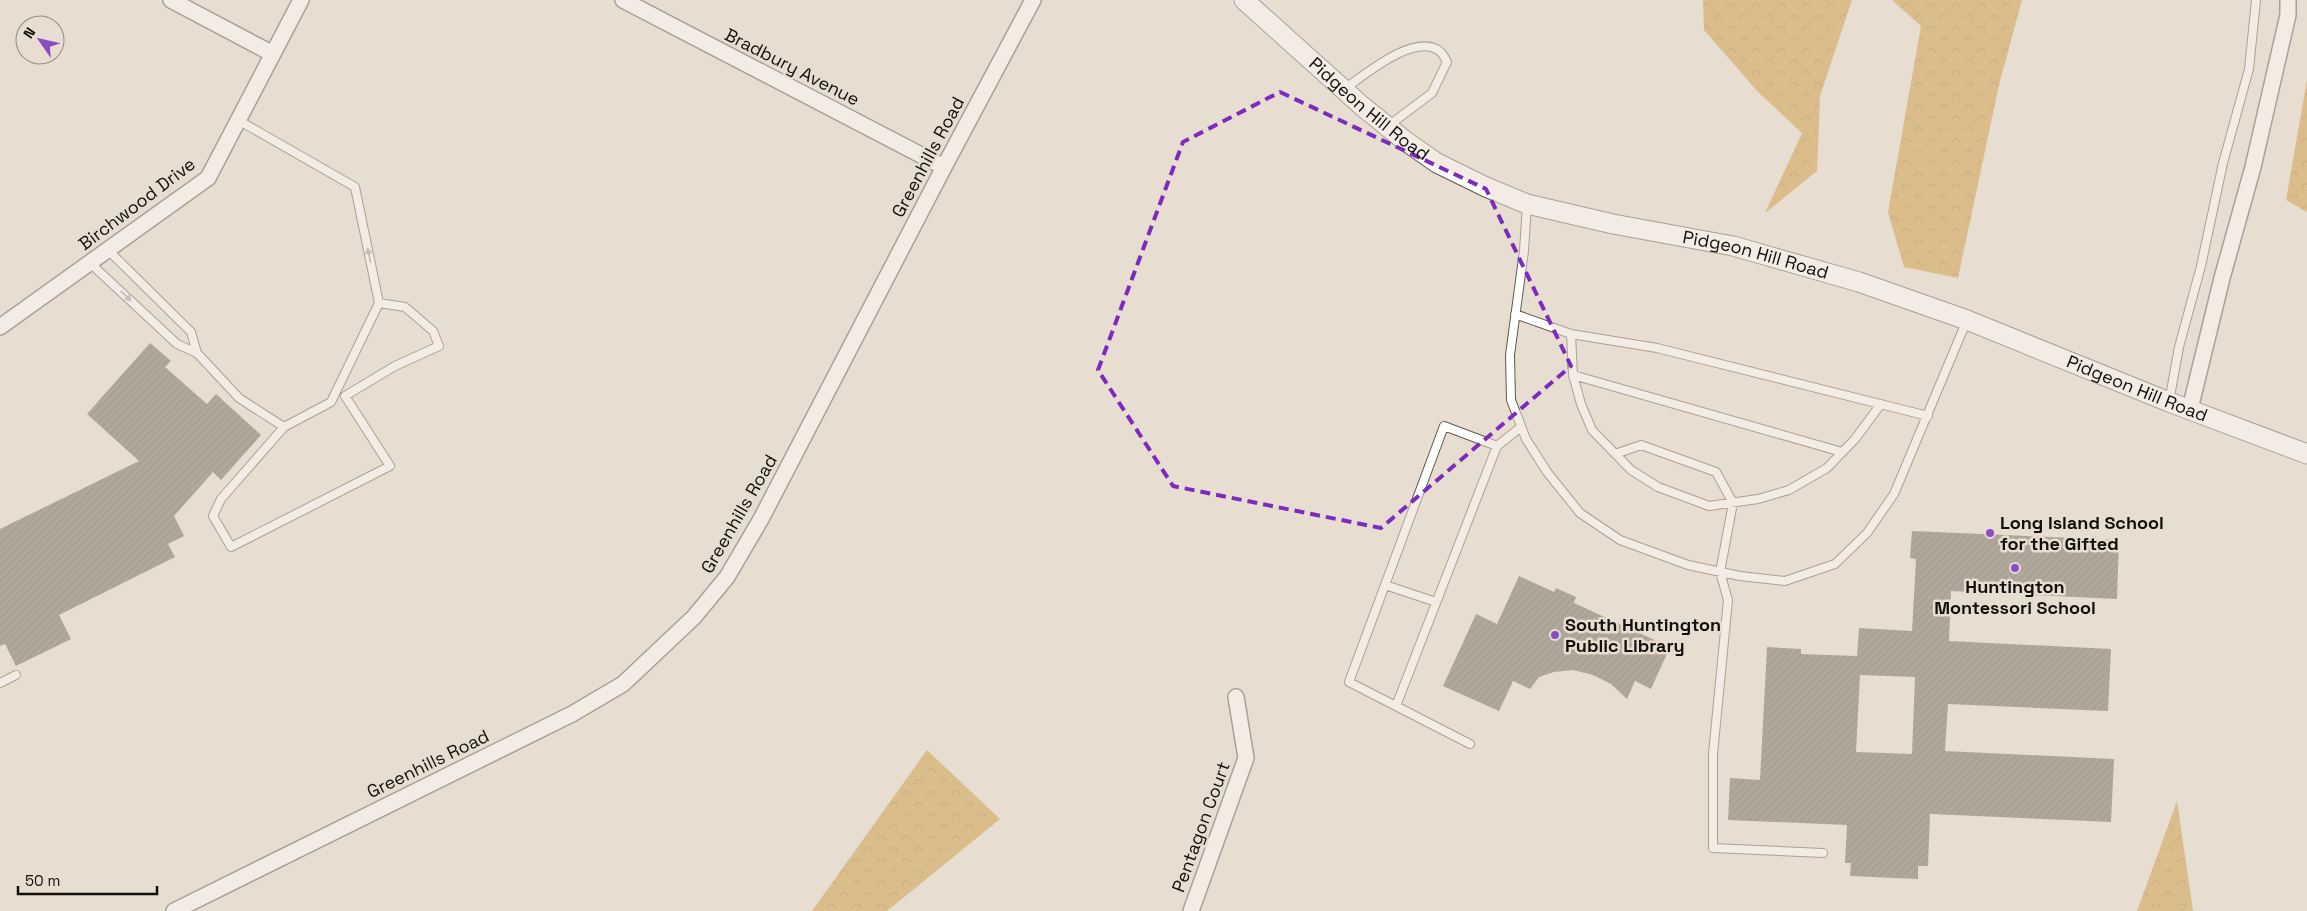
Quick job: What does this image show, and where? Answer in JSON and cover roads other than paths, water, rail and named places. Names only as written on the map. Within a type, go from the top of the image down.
[{"type":"street","points":[[171,0],[273,54]]},
{"type":"street","name":"Birchwood Drive","points":[[0,327],[208,178],[301,0]]},
{"type":"street","name":"Bradbury Avenue","points":[[624,0],[944,166]]},
{"type":"street","name":"Greenhills Road","points":[[174,911],[572,714],[623,684],[694,618],[726,577],[761,519],[944,166],[1033,0]]},
{"type":"street","name":"Pidgeon Hill Road","points":[[1244,0],[1388,126],[1437,163],[1486,187],[1527,204],[1613,224],[1733,246],[1859,282],[1967,320],[2169,402],[2307,454]]},
{"type":"street","points":[[2190,410],[2253,167],[2288,15],[2288,0]]},
{"type":"street","name":"Pentagon Court","points":[[1191,911],[1246,758],[1236,697]]},
{"type":"lane","points":[[2169,402],[2179,347],[2201,266],[2223,163],[2249,69],[2256,0]]},
{"type":"lane","points":[[1344,89],[1398,53],[1424,45],[1439,50],[1447,62],[1432,93],[1388,126]]},
{"type":"lane","points":[[238,120],[355,187],[379,303],[331,402],[284,426],[221,499],[213,516],[231,547],[390,466],[345,396],[395,366],[439,346],[433,331],[405,307],[379,303]]},
{"type":"lane","points":[[1527,204],[1524,251],[1510,355],[1510,400],[1526,439],[1547,472],[1580,514],[1620,540],[1688,564],[1720,572],[1785,581],[1835,564],[1867,533],[1894,494],[1967,320]]},
{"type":"lane","points":[[108,250],[191,332],[197,353]]},
{"type":"lane","points":[[90,262],[177,344],[197,353],[239,398],[284,426]]},
{"type":"lane","points":[[1515,314],[1571,334],[1657,348],[1928,416]]},
{"type":"lane","points":[[1571,334],[1573,375],[1581,404],[1592,430],[1631,470],[1658,487],[1709,506],[1758,499],[1790,490],[1827,468],[1855,439],[1881,404]]},
{"type":"lane","points":[[1573,375],[1842,452]]},
{"type":"lane","points":[[1470,744],[1349,682],[1444,426],[1497,446]]},
{"type":"lane","points":[[1396,706],[1497,446],[1521,427]]},
{"type":"lane","points":[[1615,454],[1641,445],[1716,472],[1733,503],[1720,572],[1728,600],[1713,754],[1713,848],[1824,853]]},
{"type":"lane","points":[[1385,585],[1436,602]]},
{"type":"lane","points":[[0,683],[16,675]]},
{"type":"place","name":"Long Island School for the Gifted","points":[[1990,533]]},
{"type":"place","name":"Huntington Montessori School","points":[[2015,568]]},
{"type":"place","name":"South Huntington Public Library","points":[[1555,635]]}]
